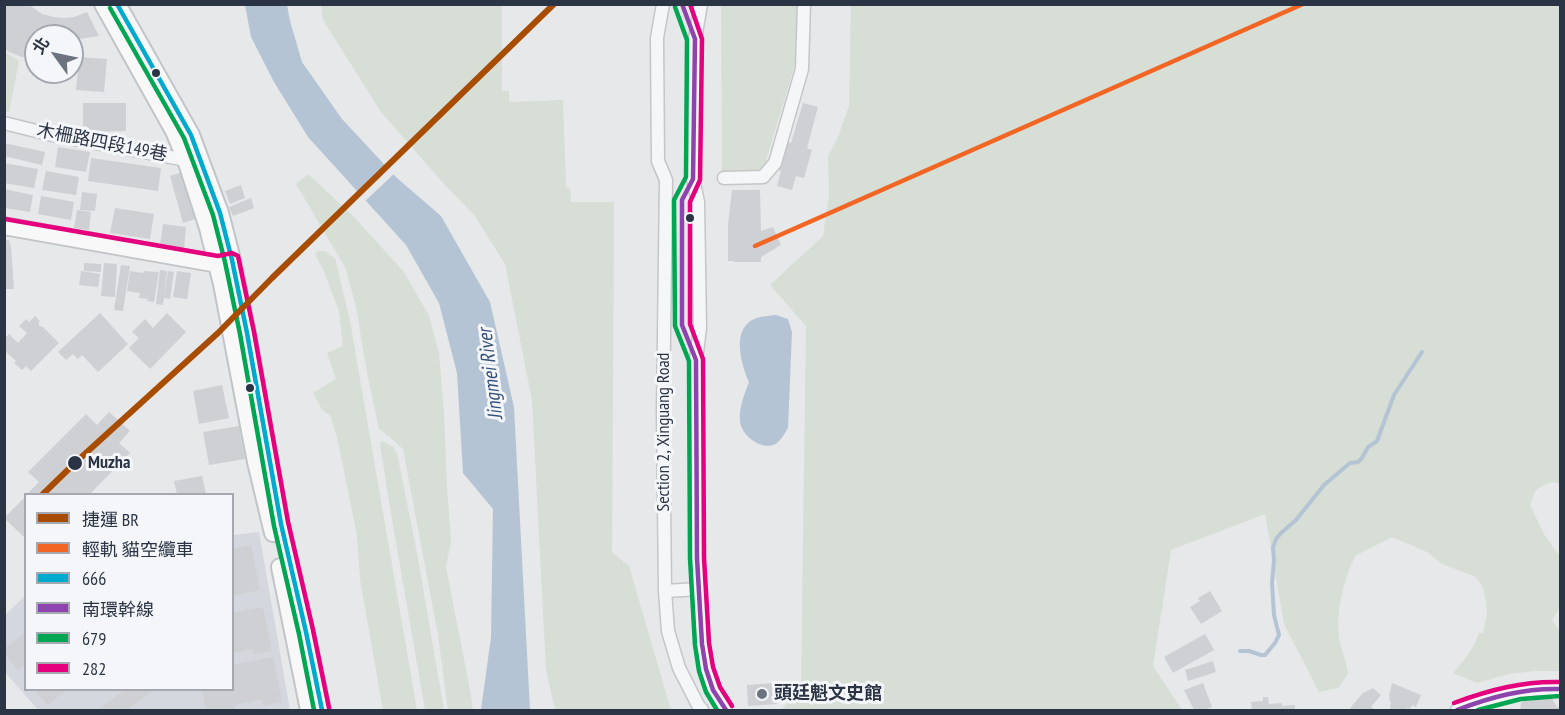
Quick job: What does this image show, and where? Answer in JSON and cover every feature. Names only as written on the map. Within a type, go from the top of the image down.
[{"type":"main road","points":[[103,4],[174,131],[193,159],[220,213],[225,262],[247,333],[246,373],[256,462],[309,711]]},
{"type":"main road","points":[[117,4],[185,124],[193,159]]},
{"type":"main road","points":[[4,226],[225,262]]},
{"type":"main road","points":[[246,373],[322,711]]},
{"type":"street","name":"Section 2, Xinguang Road","points":[[663,4],[657,38],[658,161],[666,180],[663,411],[665,591],[668,632],[679,668],[702,711]]},
{"type":"street","name":"Section 2, Xinguang Road","points":[[701,4],[695,39],[693,179],[698,202],[700,328],[696,360],[697,558],[702,644],[706,669],[714,690],[726,711]]},
{"type":"street","points":[[724,178],[763,177],[776,163],[802,69],[804,4]]},
{"type":"street","name":"木柵路四段149巷","points":[[4,123],[52,135],[193,159]]},
{"type":"street","points":[[665,591],[699,589]]},
{"type":"street","points":[[1457,711],[1519,690],[1560,689]]},
{"type":"shaded area","points":[[321,5],[502,5],[502,91],[509,91],[509,102],[563,100],[566,187],[570,188],[571,202],[614,202],[612,552],[629,566],[671,710],[555,710],[546,670],[532,400],[505,264],[475,216],[381,112],[323,20]]},
{"type":"shaded area","points":[[721,5],[798,5],[796,61],[765,164],[755,174],[722,173]]},
{"type":"shaded area","points":[[851,5],[1560,5],[1560,484],[1550,482],[1535,491],[1530,505],[1544,534],[1560,557],[1560,608],[1552,620],[1560,631],[1560,671],[1509,674],[1477,683],[1453,673],[1465,659],[1479,633],[1483,633],[1487,615],[1483,588],[1474,576],[1442,564],[1427,552],[1392,537],[1355,556],[1344,586],[1339,617],[1339,638],[1348,674],[1338,688],[1319,692],[1284,624],[1265,514],[1171,550],[1153,666],[1182,710],[781,710],[801,689],[806,326],[770,285],[823,236],[829,195],[828,156],[838,137],[849,106]]},
{"type":"shaded area","points":[[5,52],[19,61],[9,112],[5,111]]},
{"type":"shaded area","points":[[308,174],[355,218],[404,272],[429,316],[439,353],[444,414],[451,541],[446,567],[473,710],[448,710],[438,635],[403,449],[379,429],[356,307],[346,269],[296,184]]},
{"type":"shaded area","points":[[318,251],[325,251],[335,258],[350,321],[417,710],[383,710],[360,579],[357,535],[337,437],[330,415],[322,410],[313,393],[336,379],[327,353],[343,346],[339,311],[315,254]]},
{"type":"shaded area","points":[[382,441],[393,447],[397,453],[444,710],[425,710],[389,502],[380,443]]},
{"type":"shaded area","points":[[259,532],[290,710],[38,710],[5,672],[4,616],[24,597],[24,691],[234,691],[234,535]]},
{"type":"water","name":"Jingmei River","points":[[245,5],[287,5],[302,62],[342,119],[397,178],[441,216],[490,302],[514,407],[530,710],[481,710],[491,637],[493,509],[463,473],[457,373],[439,303],[406,245],[308,137],[274,82],[251,37]]},
{"type":"water","points":[[776,315],[788,319],[792,332],[788,428],[778,442],[769,446],[751,439],[744,432],[740,423],[741,405],[749,382],[740,352],[740,343],[743,329],[748,323],[754,319]]},
{"type":"pier","points":[[388,163],[396,172],[363,203],[356,195]]},
{"type":"building","points":[[4,4],[28,4],[42,14],[64,18],[87,12],[99,36],[84,38],[84,24],[24,24],[24,57],[4,48]]},
{"type":"building","points":[[84,57],[107,59],[104,92],[76,90],[77,84],[84,84]]},
{"type":"building","points":[[83,103],[126,103],[126,131],[83,132]]},
{"type":"building","points":[[803,103],[818,107],[807,148],[812,150],[804,178],[796,176],[792,190],[777,186],[781,171],[778,170],[786,142],[791,143]]},
{"type":"building","points":[[4,143],[45,152],[42,165],[4,156]]},
{"type":"building","points":[[58,147],[90,152],[86,172],[55,167]]},
{"type":"building","points":[[91,158],[161,168],[158,191],[88,181]]},
{"type":"building","points":[[4,163],[38,169],[34,188],[4,183]]},
{"type":"building","points":[[46,171],[79,177],[76,195],[42,190]]},
{"type":"building","points":[[185,171],[199,218],[183,223],[170,176]]},
{"type":"building","points":[[241,185],[245,198],[230,204],[225,191]]},
{"type":"building","points":[[4,189],[33,195],[30,212],[4,208]]},
{"type":"building","points":[[732,190],[760,190],[761,231],[773,227],[781,245],[761,257],[761,262],[728,261],[728,225]]},
{"type":"building","points":[[82,192],[97,194],[95,211],[80,210]]},
{"type":"building","points":[[41,196],[74,202],[71,220],[38,214]]},
{"type":"building","points":[[251,198],[254,208],[233,216],[229,207]]},
{"type":"building","points":[[115,208],[154,214],[150,239],[110,233]]},
{"type":"building","points":[[77,210],[91,212],[89,230],[74,228]]},
{"type":"building","points":[[163,224],[186,227],[184,249],[160,246]]},
{"type":"building","points":[[9,240],[14,289],[4,289],[4,241]]},
{"type":"building","points":[[84,263],[101,264],[101,272],[84,271]]},
{"type":"building","points":[[104,263],[117,264],[115,297],[101,296]]},
{"type":"building","points":[[121,265],[130,266],[123,311],[114,310]]},
{"type":"building","points":[[160,270],[167,271],[164,296],[168,271],[174,272],[170,299],[164,298],[163,305],[156,304]]},
{"type":"building","points":[[81,271],[100,274],[98,287],[79,285]]},
{"type":"building","points":[[130,271],[159,272],[154,302],[147,301],[149,292],[147,299],[139,298],[140,293],[127,291]]},
{"type":"building","points":[[177,271],[191,273],[187,299],[173,297]]},
{"type":"building","points":[[100,313],[128,344],[98,372],[82,355],[78,359],[73,354],[66,360],[58,352]]},
{"type":"building","points":[[167,313],[186,332],[150,369],[129,348],[139,338],[132,332],[145,319],[153,328]]},
{"type":"building","points":[[35,316],[40,321],[38,324],[59,343],[31,371],[26,366],[22,370],[4,350],[4,339],[9,334],[18,343],[27,333],[19,326],[26,319],[29,322]]},
{"type":"building","points":[[222,385],[229,418],[199,424],[193,391]]},
{"type":"building","points":[[109,412],[130,431],[119,443],[130,453],[91,493],[28,493],[39,482],[28,472],[86,414],[97,425]]},
{"type":"building","points":[[239,426],[245,459],[209,465],[203,432]]},
{"type":"building","points":[[202,476],[206,493],[177,493],[174,481]]},
{"type":"building","points":[[24,498],[24,537],[5,519]]},
{"type":"building","points":[[251,545],[260,590],[234,596],[234,549]]},
{"type":"building","points":[[1210,591],[1222,611],[1201,624],[1190,607],[1200,601],[1198,598]]},
{"type":"building","points":[[263,607],[272,651],[253,654],[252,649],[234,653],[234,613]]},
{"type":"building","points":[[24,634],[24,666],[18,670],[4,653],[4,649]]},
{"type":"building","points":[[1205,634],[1214,650],[1173,673],[1164,657]]},
{"type":"building","points":[[273,657],[282,702],[263,706],[262,699],[235,705],[236,710],[206,710],[202,691],[234,691],[234,665]]},
{"type":"building","points":[[1213,661],[1216,672],[1188,681],[1185,670]]},
{"type":"building","name":"頭廷魁文史館","points":[[776,683],[777,704],[748,706],[747,685]]},
{"type":"building","points":[[1203,683],[1212,707],[1194,710],[1184,690]]},
{"type":"building","points":[[1392,683],[1421,695],[1416,707],[1412,705],[1406,710],[1390,710],[1389,696]]},
{"type":"building","points":[[1373,688],[1381,695],[1371,707],[1375,710],[1350,708],[1363,693]]},
{"type":"building","points":[[36,691],[66,691],[47,705]]},
{"type":"building","points":[[123,691],[152,691],[127,710],[98,710]]},
{"type":"building","points":[[1263,697],[1268,697],[1269,704],[1295,705],[1295,710],[1252,710],[1251,702],[1263,701]]},
{"type":"building","points":[[1552,698],[1560,710],[1520,710],[1521,703],[1527,699]]},
{"type":"waterway","points":[[1240,651],[1265,655],[1279,635],[1274,615],[1272,583],[1273,548],[1276,539],[1296,520],[1324,485],[1350,463],[1358,462],[1368,447],[1377,441],[1394,395],[1422,352]]},
{"type":"metro line","name":"BR","points":[[44,493],[218,333],[554,4]]},
{"type":"tram line","name":"貓空纜車","points":[[755,246],[1303,4]]},
{"type":"transit line","name":"666","points":[[117,4],[191,135],[220,213],[247,333],[281,524],[322,710]]},
{"type":"transit line","name":"南環幹線","points":[[682,4],[695,39],[693,179],[682,200],[682,325],[696,360],[697,558],[702,644],[706,669],[713,690],[726,710]]},
{"type":"transit line","name":"282","points":[[690,4],[702,39],[700,180],[690,202],[690,324],[703,359],[704,558],[709,643],[713,667],[720,687],[732,706]]},
{"type":"transit line","name":"679","points":[[675,7],[687,40],[686,177],[674,200],[675,326],[689,361],[690,558],[695,645],[699,671],[706,692],[717,710]]},
{"type":"transit line","name":"679","points":[[110,8],[184,138],[213,215],[240,334],[274,526],[314,710]]},
{"type":"transit line","name":"282","points":[[5,219],[218,256],[232,253],[238,256],[288,522],[329,708]]},
{"type":"transit line","name":"282","points":[[1454,703],[1506,687],[1560,682]]},
{"type":"transit line","name":"南環幹線","points":[[1457,710],[1508,694],[1560,689]]},
{"type":"transit line","name":"679","points":[[1478,710],[1521,699],[1560,696]]},
{"type":"place","name":"Muzha","points":[[75,463]]},
{"type":"place","name":"頭廷魁文史館","points":[[762,694]]}]
